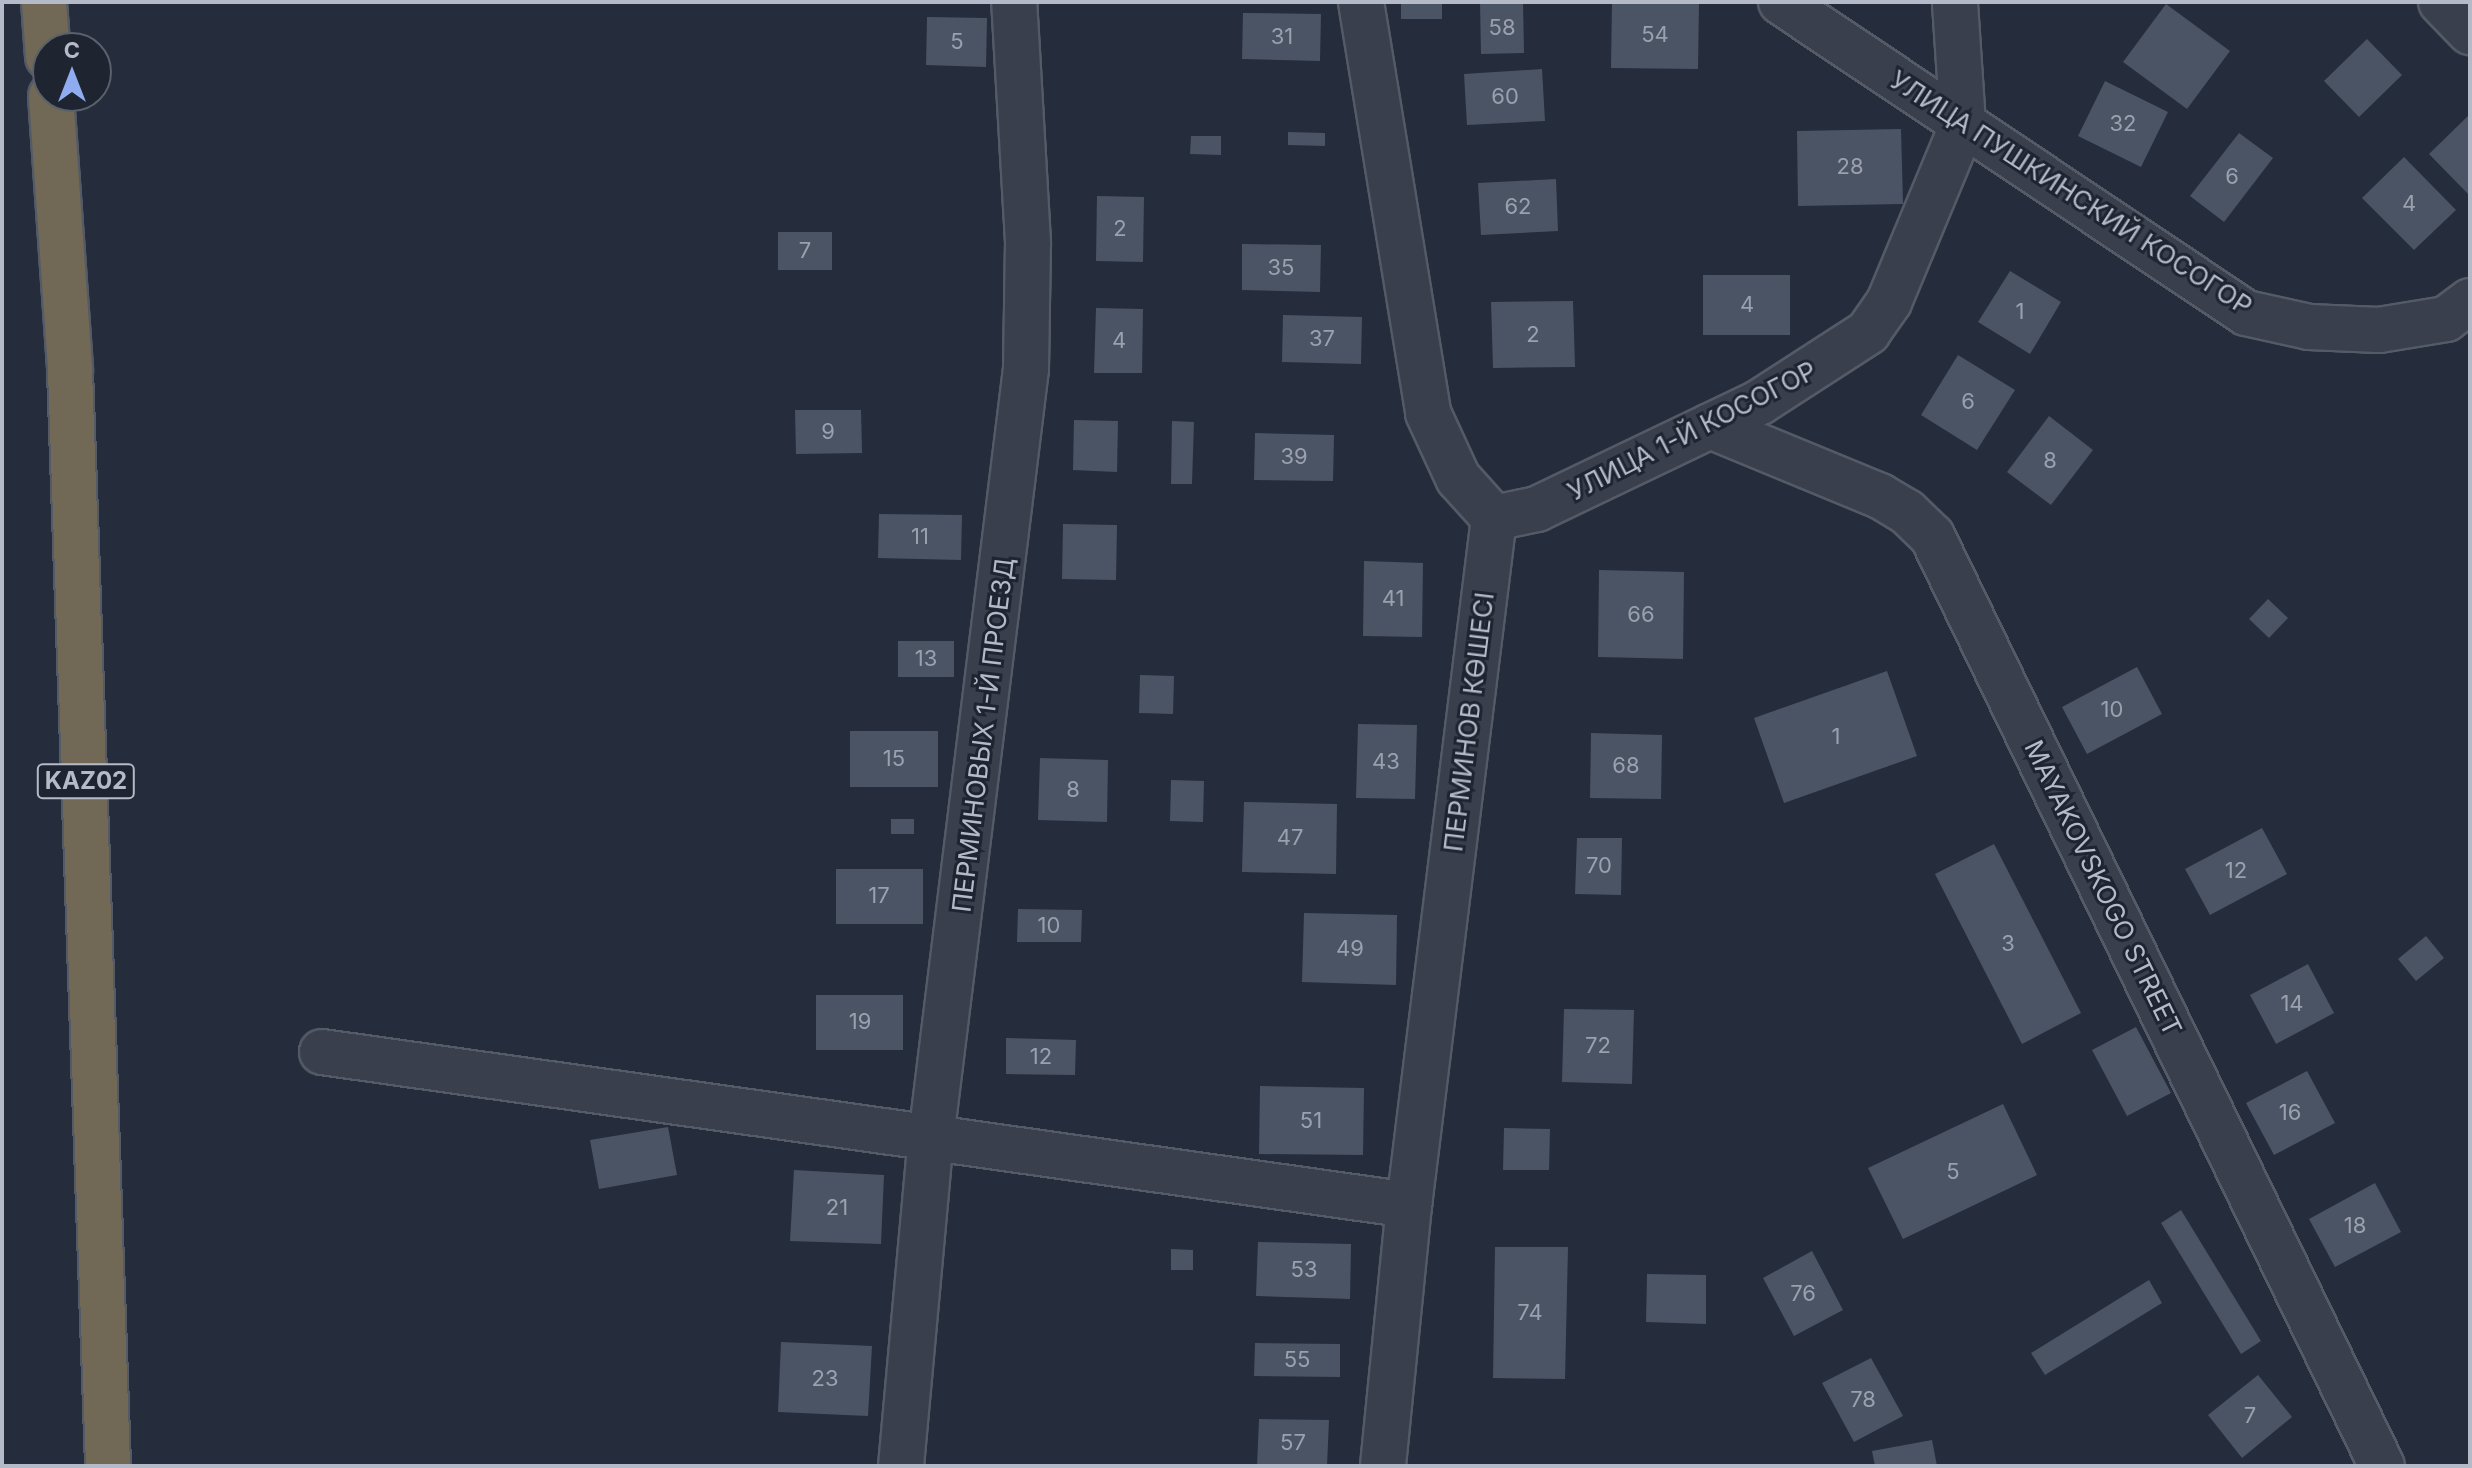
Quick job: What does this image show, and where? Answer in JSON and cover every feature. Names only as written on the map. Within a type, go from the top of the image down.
[{"type":"highway","points":[[44,2],[46,32]]},
{"type":"highway","name":"KAZ02","points":[[52,112],[70,387],[108,1466]]},
{"type":"street","name":"ПЕРМИНОВЫХ 1-Й ПРОЕЗД","points":[[901,1466],[931,1138],[1026,369],[1028,242],[1014,2]]},
{"type":"street","points":[[1361,2],[1428,413],[1458,478],[1494,518]]},
{"type":"street","name":"УЛИЦА ПУШКИНСКИЙ КОСОГОР","points":[[1781,2],[2246,313],[2309,327],[2379,330],[2446,319],[2470,301]]},
{"type":"street","name":"УЛИЦА 1-Й КОСОГОР","points":[[1494,518],[1537,509],[1710,426],[1805,377],[1868,332],[1889,302],[1963,124],[1955,2]]},
{"type":"street","points":[[2441,2],[2470,32]]},
{"type":"street","name":"MAYAKOVSKOGO STREET","points":[[1710,426],[1880,496],[1907,512],[1932,536],[2382,1466]]},
{"type":"street","name":"ПЕРМИНОВ КӨШЕСІ","points":[[1383,1466],[1409,1205],[1494,518]]},
{"type":"street","points":[[322,1052],[1409,1205]]},
{"type":"building","points":[[1480,2],[1523,2],[1524,53],[1481,54]]},
{"type":"building","points":[[1612,2],[1699,2],[1698,69],[1611,68]]},
{"type":"building","points":[[1401,4],[1442,4],[1442,19],[1401,19]]},
{"type":"building","points":[[2166,4],[2230,51],[2187,109],[2123,62]]},
{"type":"building","points":[[1243,13],[1321,14],[1320,61],[1242,59]]},
{"type":"building","points":[[927,17],[987,18],[986,67],[926,65]]},
{"type":"building","points":[[2367,39],[2402,75],[2359,117],[2324,81]]},
{"type":"building","points":[[1542,69],[1545,121],[1467,125],[1464,74]]},
{"type":"building","points":[[2105,81],[2168,112],[2141,167],[2078,136]]},
{"type":"building","points":[[2470,114],[2470,196],[2429,154]]},
{"type":"building","points":[[1901,129],[1903,204],[1798,206],[1797,131]]},
{"type":"building","points":[[1288,132],[1325,133],[1325,146],[1288,145]]},
{"type":"building","points":[[2239,133],[2273,158],[2224,222],[2190,196]]},
{"type":"building","points":[[1191,136],[1221,136],[1221,155],[1190,154]]},
{"type":"building","points":[[2404,157],[2456,210],[2414,250],[2362,198]]},
{"type":"building","points":[[1556,179],[1558,231],[1481,235],[1478,183]]},
{"type":"building","points":[[1097,196],[1144,197],[1143,262],[1096,261]]},
{"type":"building","points":[[778,232],[832,232],[832,270],[778,270]]},
{"type":"building","points":[[1242,244],[1321,245],[1320,292],[1242,290]]},
{"type":"building","points":[[2010,271],[2061,302],[2030,354],[1978,322]]},
{"type":"building","points":[[1703,275],[1790,275],[1790,335],[1703,335]]},
{"type":"building","points":[[1573,301],[1575,367],[1493,368],[1491,302]]},
{"type":"building","points":[[1096,308],[1143,309],[1142,373],[1094,373]]},
{"type":"building","points":[[1283,315],[1362,317],[1361,364],[1282,362]]},
{"type":"building","points":[[1958,355],[2015,390],[1977,450],[1921,415]]},
{"type":"building","points":[[795,410],[861,410],[862,453],[796,454]]},
{"type":"building","points":[[2049,416],[2093,450],[2051,505],[2007,472]]},
{"type":"building","points":[[1074,420],[1118,421],[1117,472],[1073,470]]},
{"type":"building","points":[[1172,421],[1194,422],[1192,484],[1171,484]]},
{"type":"building","points":[[1255,433],[1334,435],[1333,481],[1254,480]]},
{"type":"building","points":[[879,514],[962,515],[961,560],[878,558]]},
{"type":"building","points":[[1063,524],[1117,525],[1116,580],[1062,579]]},
{"type":"building","points":[[1364,561],[1423,563],[1422,637],[1363,636]]},
{"type":"building","points":[[1599,570],[1684,572],[1683,659],[1598,657]]},
{"type":"building","points":[[2268,599],[2288,618],[2269,638],[2249,619]]},
{"type":"building","points":[[898,641],[954,641],[954,677],[898,677]]},
{"type":"building","points":[[2137,667],[2162,714],[2087,754],[2062,707]]},
{"type":"building","points":[[1887,671],[1917,756],[1784,803],[1754,718]]},
{"type":"building","points":[[1140,675],[1174,676],[1173,714],[1139,713]]},
{"type":"building","points":[[1358,724],[1417,725],[1415,799],[1356,798]]},
{"type":"building","points":[[850,731],[938,731],[938,787],[850,787]]},
{"type":"building","points":[[1591,733],[1662,735],[1661,799],[1590,798]]},
{"type":"building","points":[[1040,758],[1108,760],[1107,822],[1038,820]]},
{"type":"building","points":[[1171,780],[1204,781],[1203,822],[1170,821]]},
{"type":"building","points":[[1244,802],[1337,804],[1336,874],[1242,872]]},
{"type":"building","points":[[891,819],[914,819],[914,834],[891,834]]},
{"type":"building","points":[[2262,828],[2287,874],[2210,915],[2185,869]]},
{"type":"building","points":[[1577,838],[1622,838],[1621,895],[1575,894]]},
{"type":"building","points":[[1994,844],[2081,1013],[2022,1044],[1935,874]]},
{"type":"building","points":[[836,869],[923,869],[923,924],[836,924]]},
{"type":"building","points":[[1018,909],[1082,910],[1081,942],[1017,942]]},
{"type":"building","points":[[1304,913],[1397,915],[1396,985],[1302,982]]},
{"type":"building","points":[[2426,936],[2444,958],[2416,981],[2398,959]]},
{"type":"building","points":[[2308,964],[2334,1013],[2276,1044],[2250,995]]},
{"type":"building","points":[[816,995],[903,995],[903,1050],[816,1050]]},
{"type":"building","points":[[1564,1009],[1634,1010],[1632,1084],[1562,1082]]},
{"type":"building","points":[[2136,1027],[2171,1093],[2127,1116],[2092,1050]]},
{"type":"building","points":[[1006,1038],[1076,1040],[1075,1075],[1006,1074]]},
{"type":"building","points":[[2307,1071],[2335,1123],[2274,1155],[2246,1103]]},
{"type":"building","points":[[1260,1086],[1364,1088],[1363,1155],[1259,1154]]},
{"type":"building","points":[[2003,1104],[2037,1175],[1903,1239],[1868,1168]]},
{"type":"building","points":[[668,1127],[677,1175],[599,1189],[590,1140]]},
{"type":"building","points":[[1504,1128],[1550,1129],[1549,1170],[1503,1170]]},
{"type":"building","points":[[794,1170],[884,1175],[881,1244],[790,1241]]},
{"type":"building","points":[[2375,1183],[2401,1232],[2335,1267],[2309,1219]]},
{"type":"building","points":[[2181,1210],[2261,1341],[2241,1354],[2161,1223]]},
{"type":"building","points":[[1258,1242],[1351,1244],[1350,1299],[1256,1296]]},
{"type":"building","points":[[1495,1247],[1568,1247],[1565,1379],[1493,1378]]},
{"type":"building","points":[[1171,1249],[1193,1250],[1193,1270],[1171,1270]]},
{"type":"building","points":[[1812,1251],[1843,1310],[1794,1336],[1763,1278]]},
{"type":"building","points":[[1647,1274],[1706,1275],[1706,1324],[1646,1322]]},
{"type":"building","points":[[2149,1280],[2162,1303],[2045,1375],[2031,1353]]},
{"type":"building","points":[[781,1342],[872,1346],[868,1416],[778,1412]]},
{"type":"building","points":[[1255,1343],[1340,1344],[1340,1377],[1254,1376]]},
{"type":"building","points":[[1871,1358],[1903,1416],[1854,1442],[1822,1383]]},
{"type":"building","points":[[2258,1375],[2292,1417],[2242,1458],[2208,1415]]},
{"type":"building","points":[[1259,1419],[1329,1420],[1327,1466],[1257,1466]]},
{"type":"building","points":[[1932,1440],[1937,1466],[1875,1466],[1872,1451]]}]
